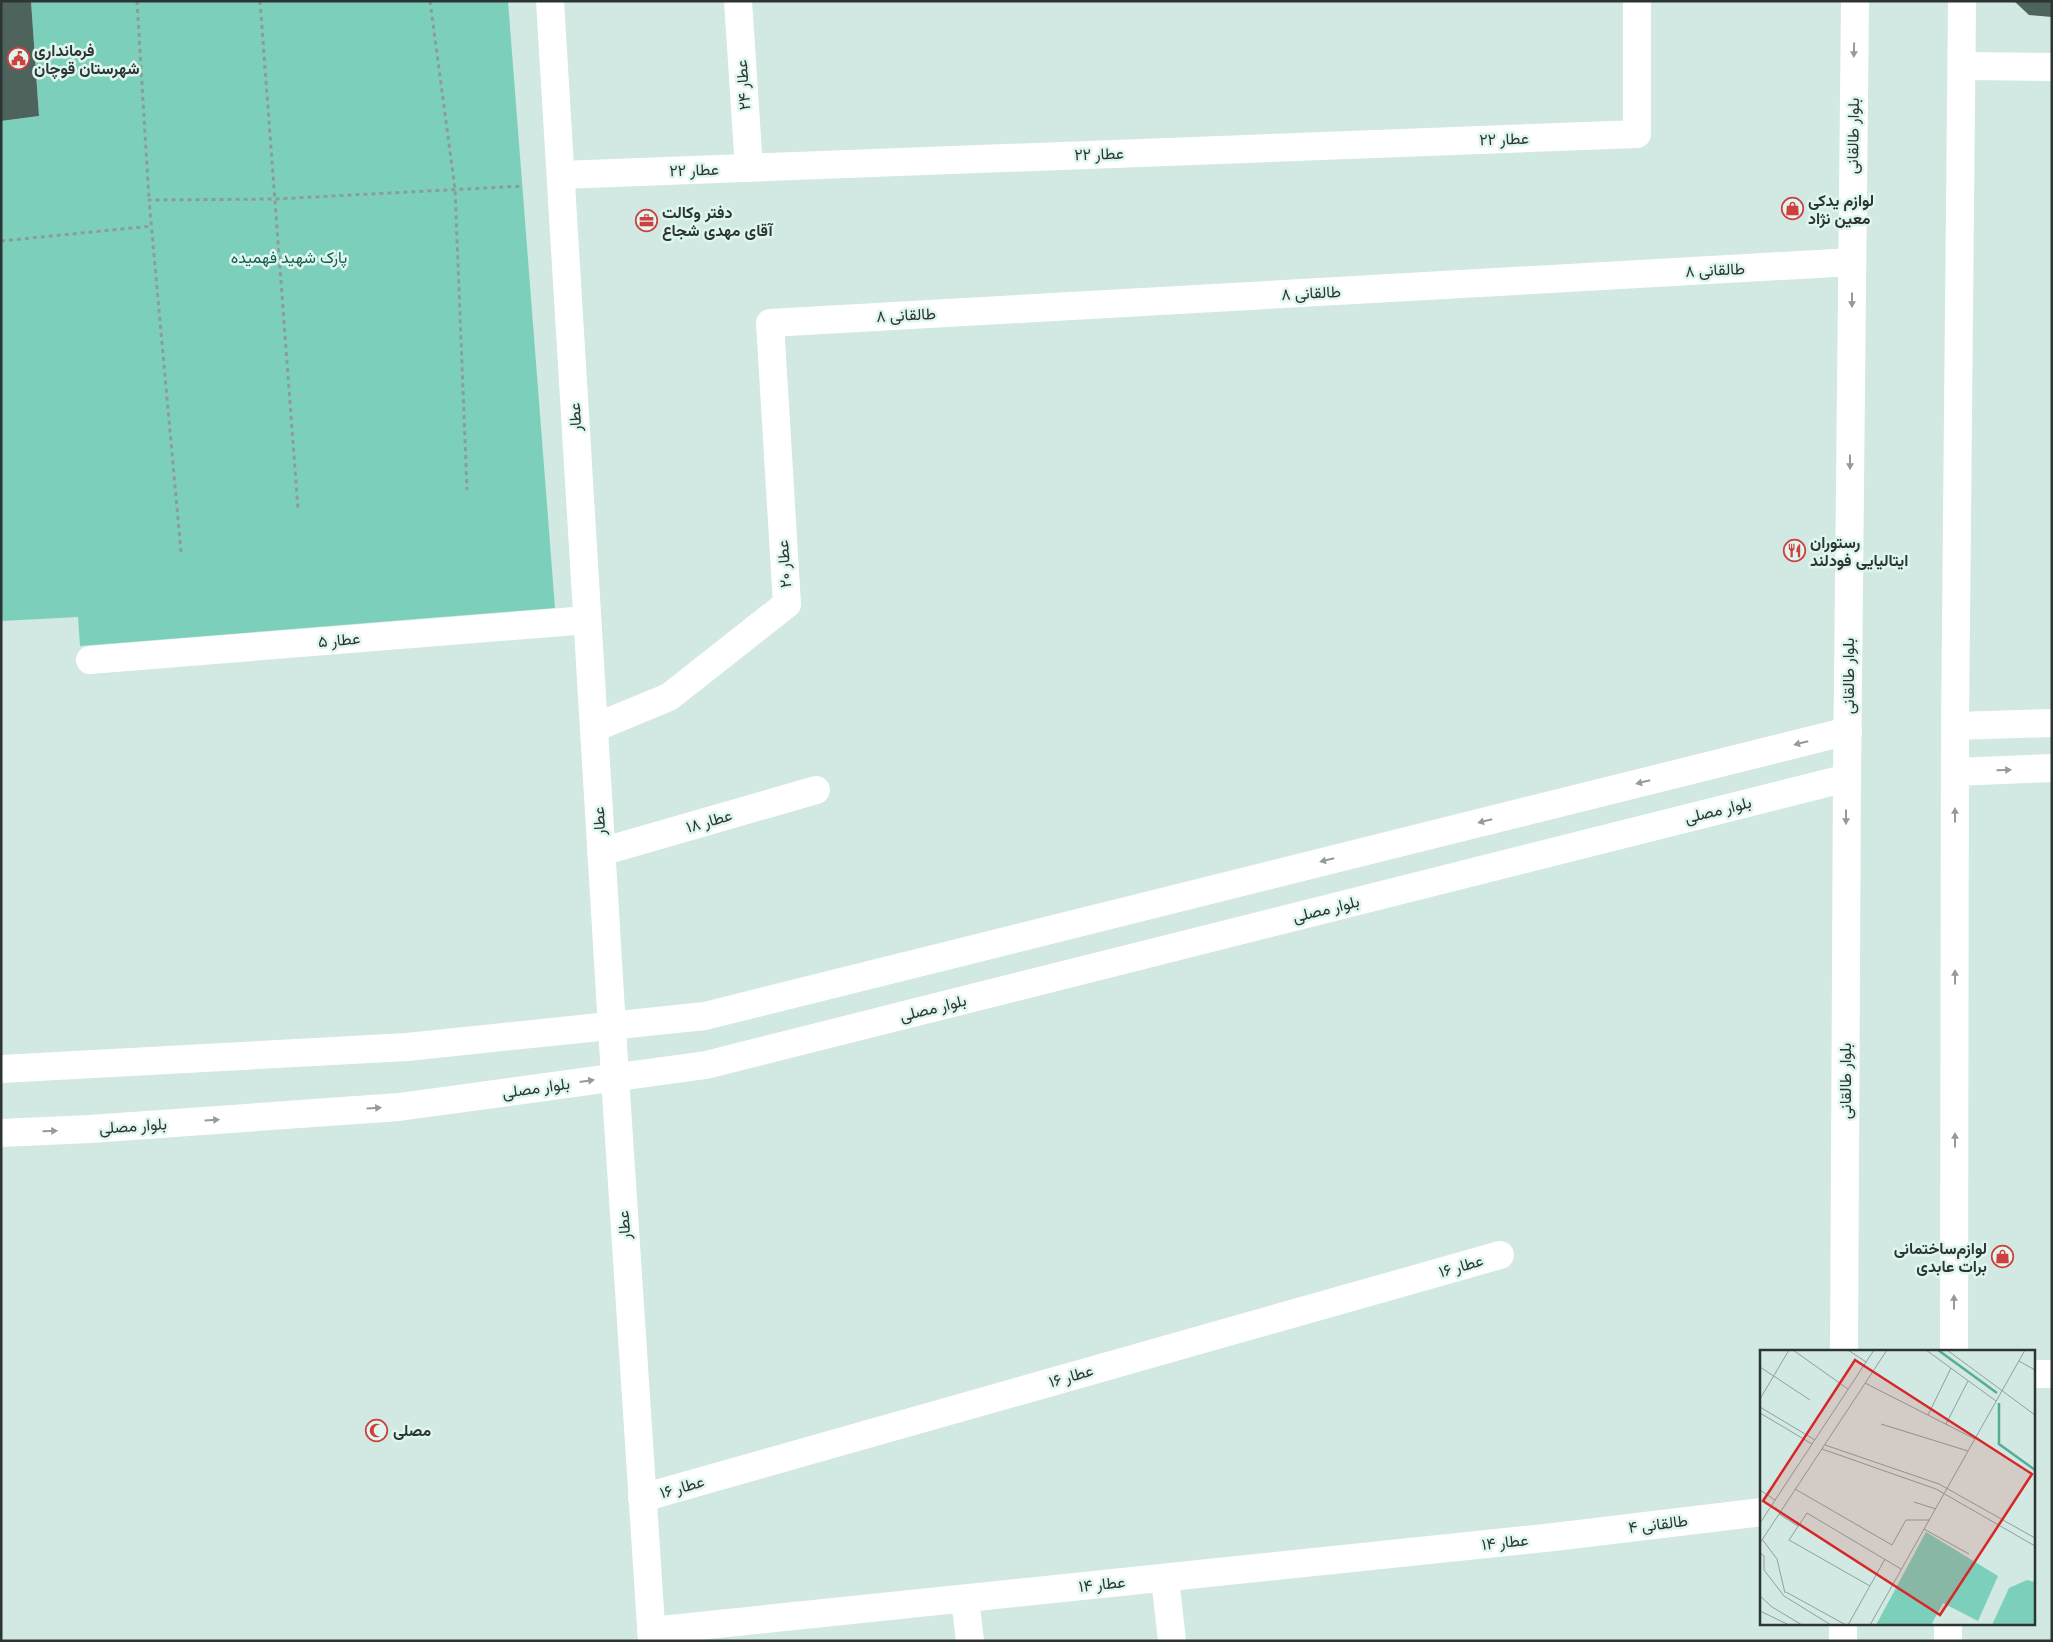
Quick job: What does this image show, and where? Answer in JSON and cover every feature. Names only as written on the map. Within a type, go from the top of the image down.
[{"type":"street","name":"عطار","points":[[550,1],[601,852],[651,1636]]},
{"type":"street","name":"عطار ۲۴","points":[[738,1],[749,168]]},
{"type":"street","name":"عطار ۲۲","points":[[561,175],[1637,134],[1637,1]]},
{"type":"street","name":"بلوار طالقانی","points":[[1844,1350],[1846,778],[1848,731],[1854,1]]},
{"type":"street","points":[[1954,1350],[1955,726],[1962,1]]},
{"type":"street","points":[[1962,66],[2052,67]]},
{"type":"street","name":"طالقانی ۸","points":[[770,323],[1852,262]]},
{"type":"street","name":"عطار ۲۰","points":[[594,728],[669,697],[787,604],[770,323]]},
{"type":"street","name":"عطار ۵","points":[[90,660],[587,620]]},
{"type":"street","points":[[1955,726],[2052,723]]},
{"type":"street","points":[[1,1069],[407,1047],[705,1016],[1848,731]]},
{"type":"street","points":[[1955,772],[2052,768]]},
{"type":"street","name":"بلوار مصلی","points":[[1,1133],[399,1107],[706,1065],[1846,778]]},
{"type":"street","name":"عطار ۱۸","points":[[601,852],[816,790]]},
{"type":"street","name":"عطار ۱۶","points":[[642,1498],[1500,1255]]},
{"type":"street","points":[[2036,1374],[2052,1374]]},
{"type":"street","name":"طالقانی ۴","points":[[1554,1537],[1760,1512]]},
{"type":"street","name":"عطار ۱۴","points":[[651,1636],[965,1599],[1554,1537]]},
{"type":"street","points":[[1165,1578],[1172,1641]]},
{"type":"street","points":[[965,1599],[970,1641]]},
{"type":"street","points":[[1843,1624],[1843,1641]]},
{"type":"street","points":[[1948,1624],[1948,1641]]},
{"type":"path","points":[[137,1],[149,200],[181,552]]},
{"type":"path","points":[[260,1],[298,509]]},
{"type":"path","points":[[430,1],[454,190],[467,490]]},
{"type":"path","points":[[149,200],[275,199],[523,186]]},
{"type":"path","points":[[1,241],[152,226]]},
{"type":"green space","name":"پارک شهید فهمیده","points":[[31,1],[508,1],[555,608],[80,646],[78,617],[1,621],[1,121],[39,116]]},
{"type":"building","name":"فرمانداری شهرستان قوچان","points":[[1,1],[31,1],[39,116],[1,121]]},
{"type":"building","points":[[2014,1],[2052,1],[2052,17],[2029,15]]},
{"type":"place","name":"فرمانداری شهرستان قوچان","points":[[18,59]]},
{"type":"place","name":"لوازم یدکی معین نژاد","points":[[1792,209]]},
{"type":"place","name":"دفتر وکالت آقای مهدی شجاع","points":[[646,221]]},
{"type":"place","name":"رستوران ایتالیایی فودلند","points":[[1794,551]]},
{"type":"place","name":"لوازم‌ساختمانی برات عابدی","points":[[2003,1257]]},
{"type":"place","name":"مصلی","points":[[377,1430]]}]
